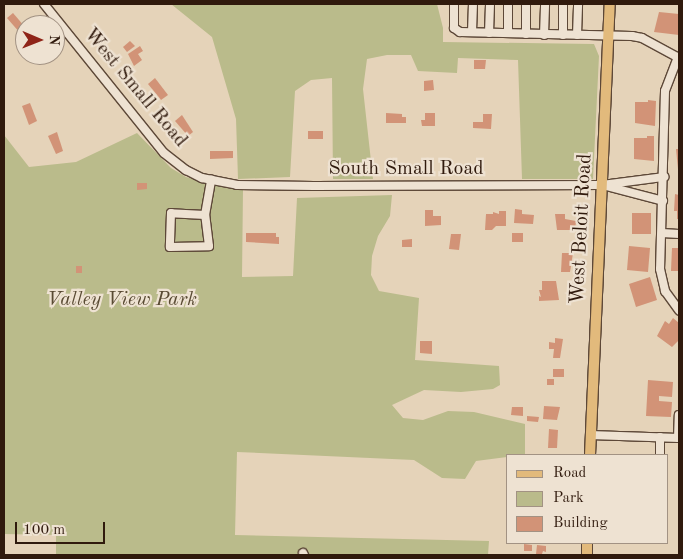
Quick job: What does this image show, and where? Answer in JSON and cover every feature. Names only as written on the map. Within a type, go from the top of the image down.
[{"type":"main road","name":"West Beloit Road","points":[[590,454],[610,4]]},
{"type":"street","name":"West Small Road","points":[[44,4],[164,152],[186,170],[212,180]]},
{"type":"street","points":[[454,4],[454,28],[460,32],[577,36],[608,35],[642,38],[678,57],[665,91],[662,280],[670,301],[679,310]]},
{"type":"street","points":[[472,32],[473,4]]},
{"type":"street","points":[[489,33],[490,4]]},
{"type":"street","points":[[508,4],[508,34]]},
{"type":"street","points":[[526,4],[526,34]]},
{"type":"street","points":[[544,35],[545,4]]},
{"type":"street","points":[[563,4],[563,35]]},
{"type":"street","points":[[577,36],[578,4]]},
{"type":"street","points":[[602,185],[664,178]]},
{"type":"street","name":"South Small Road","points":[[212,180],[237,185],[314,186],[602,185]]},
{"type":"street","points":[[205,215],[171,213],[170,247],[209,246],[205,215],[212,180]]},
{"type":"street","points":[[602,185],[664,201]]},
{"type":"street","points":[[662,233],[679,234]]},
{"type":"street","points":[[590,435],[679,438],[679,415]]},
{"type":"street","points":[[660,437],[660,454]]},
{"type":"green space","points":[[171,4],[437,4],[443,28],[443,42],[594,44],[599,56],[593,179],[522,179],[518,60],[458,58],[457,73],[418,71],[411,55],[387,55],[367,59],[363,89],[373,179],[333,179],[332,78],[311,80],[295,91],[290,177],[238,179],[236,119],[212,37]]},
{"type":"green space","name":"Valley View Park","points":[[137,133],[171,168],[186,177],[226,188],[243,190],[242,277],[293,276],[297,198],[392,195],[390,216],[378,236],[372,256],[371,275],[379,291],[419,298],[415,360],[499,366],[500,385],[493,389],[461,392],[424,390],[392,405],[403,418],[423,420],[448,411],[474,412],[525,424],[525,454],[506,454],[506,457],[476,461],[465,479],[442,478],[414,460],[237,452],[235,535],[489,541],[488,555],[56,555],[56,535],[4,534],[4,135],[29,167],[76,162]]},
{"type":"building","points":[[659,12],[679,14],[679,35],[654,32]]},
{"type":"building","points":[[13,13],[15,15],[15,27],[7,18]]},
{"type":"building","points":[[130,41],[135,46],[127,52],[123,47]]},
{"type":"building","points":[[140,46],[143,51],[138,54],[142,60],[134,66],[128,54]]},
{"type":"building","points":[[474,60],[486,60],[485,69],[474,69]]},
{"type":"building","points":[[155,78],[168,95],[161,100],[148,84]]},
{"type":"building","points":[[433,80],[434,90],[424,91],[424,81]]},
{"type":"building","points":[[648,100],[656,101],[655,126],[635,123],[635,102],[648,102]]},
{"type":"building","points":[[30,103],[37,121],[29,125],[22,106]]},
{"type":"building","points":[[386,113],[402,114],[402,117],[406,117],[406,123],[386,123]]},
{"type":"building","points":[[425,113],[435,113],[435,126],[422,126],[421,120],[425,120]]},
{"type":"building","points":[[483,114],[492,114],[491,129],[473,128],[473,122],[483,122]]},
{"type":"building","points":[[182,115],[193,132],[188,136],[175,121]]},
{"type":"building","points":[[308,131],[323,131],[323,139],[308,139]]},
{"type":"building","points":[[57,132],[63,151],[56,154],[48,136]]},
{"type":"building","points":[[647,136],[654,136],[654,161],[634,159],[634,138],[647,138]]},
{"type":"building","points":[[676,149],[679,149],[679,169],[678,169]]},
{"type":"building","points":[[210,151],[233,151],[233,158],[210,159]]},
{"type":"building","points":[[137,183],[147,183],[147,189],[137,190]]},
{"type":"building","points":[[675,194],[679,195],[679,219],[677,219],[677,211],[674,211]]},
{"type":"building","points":[[515,209],[522,210],[522,214],[534,215],[533,224],[514,223]]},
{"type":"building","points":[[425,210],[433,210],[433,216],[441,216],[441,225],[425,226]]},
{"type":"building","points":[[499,211],[506,211],[506,226],[496,226],[492,230],[485,230],[486,214],[493,214],[493,212],[499,214]]},
{"type":"building","points":[[632,213],[651,213],[651,234],[632,234]]},
{"type":"building","points":[[555,214],[565,214],[565,219],[576,221],[575,230],[557,230]]},
{"type":"building","points":[[246,233],[276,233],[276,237],[279,237],[279,244],[246,242]]},
{"type":"building","points":[[512,233],[523,233],[523,242],[512,242]]},
{"type":"building","points":[[451,234],[461,234],[459,250],[449,249]]},
{"type":"building","points":[[412,239],[412,247],[402,247],[402,240]]},
{"type":"building","points":[[629,246],[650,248],[648,272],[627,270]]},
{"type":"building","points":[[672,248],[679,248],[679,271],[671,271]]},
{"type":"building","points":[[562,253],[573,253],[570,272],[561,272]]},
{"type":"building","points":[[76,266],[82,266],[82,273],[76,273]]},
{"type":"building","points":[[650,277],[657,300],[636,307],[629,284]]},
{"type":"building","points":[[542,281],[556,281],[559,300],[539,301],[539,296],[541,297],[539,290],[542,290]]},
{"type":"building","points":[[673,318],[679,323],[679,340],[672,347],[657,336],[665,321],[669,324]]},
{"type":"building","points":[[555,338],[563,339],[560,358],[553,358],[554,349],[549,349],[549,342],[555,343]]},
{"type":"building","points":[[420,341],[432,341],[432,354],[420,353]]},
{"type":"building","points":[[553,369],[564,369],[564,377],[553,377]]},
{"type":"building","points":[[547,379],[554,379],[554,385],[547,385]]},
{"type":"building","points":[[648,380],[673,382],[672,397],[659,396],[659,401],[672,402],[671,417],[646,416]]},
{"type":"building","points":[[544,406],[560,407],[557,420],[543,419]]},
{"type":"building","points":[[512,407],[523,407],[523,416],[511,415]]},
{"type":"building","points":[[527,416],[539,417],[538,422],[527,421]]},
{"type":"building","points":[[549,429],[558,430],[557,448],[548,448]]},
{"type":"building","points":[[524,544],[532,545],[532,551],[524,551]]},
{"type":"building","points":[[537,545],[546,546],[546,552],[543,551],[542,554],[536,554]]}]
